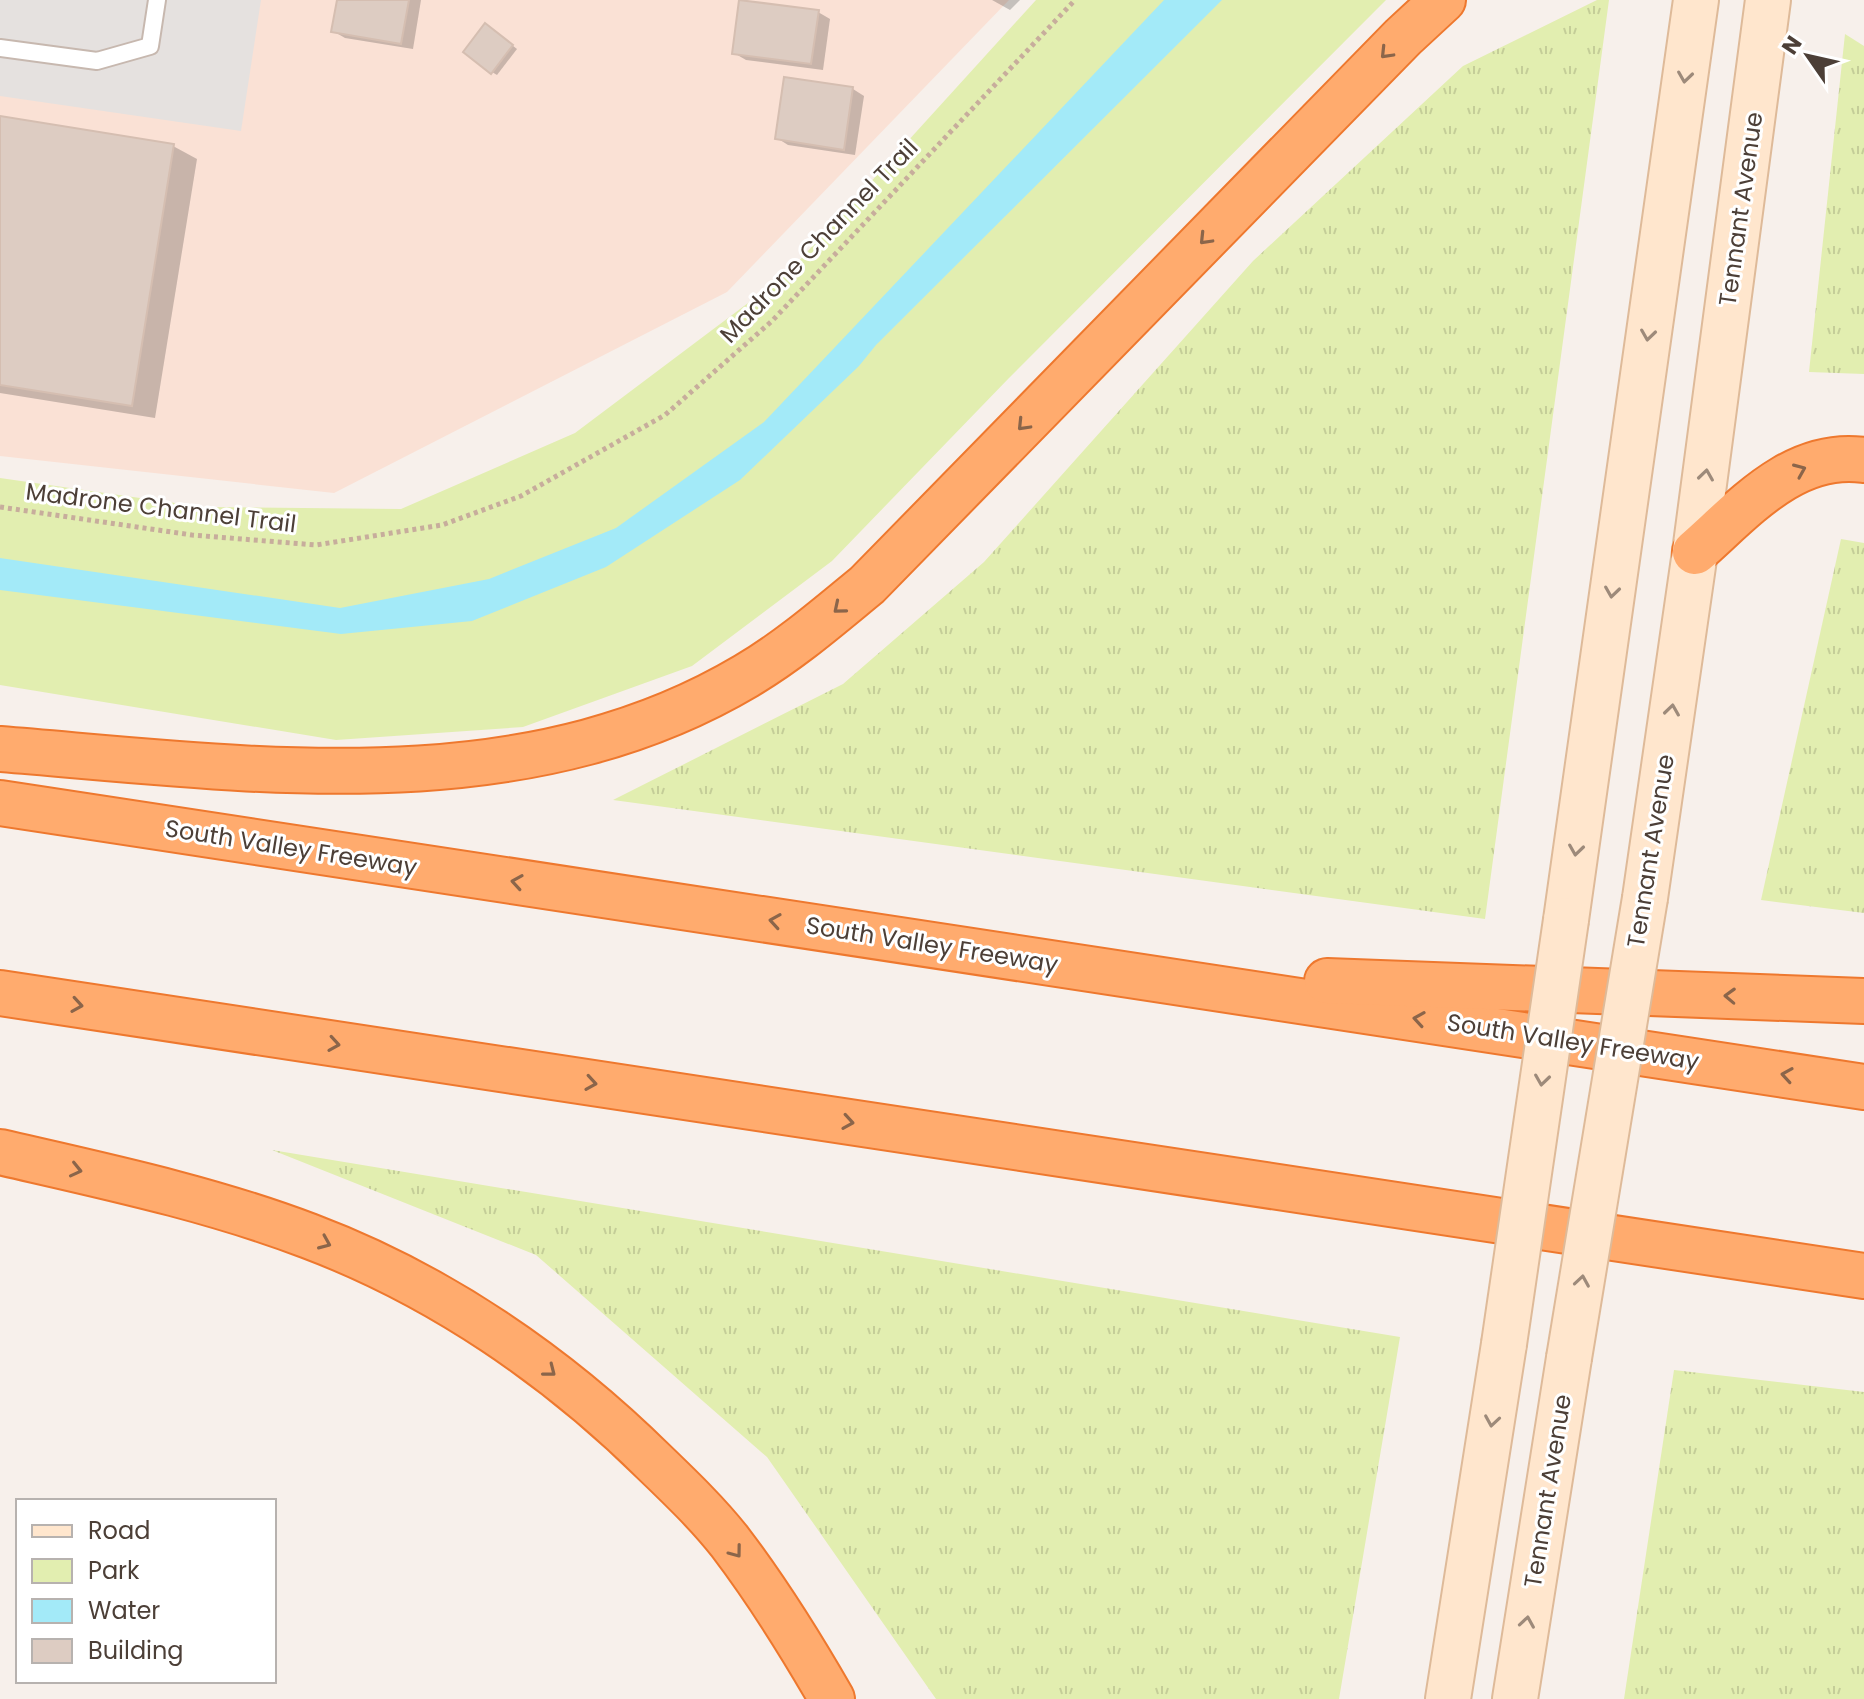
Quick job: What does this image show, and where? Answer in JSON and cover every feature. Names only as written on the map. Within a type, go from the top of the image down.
[{"type":"highway","points":[[0,749],[290,770],[370,773],[441,768],[571,746],[637,727],[745,677],[801,640],[867,585],[1403,37],[1443,0]]},
{"type":"highway","points":[[1695,552],[1777,481],[1798,469],[1825,461],[1864,460]]},
{"type":"highway","name":"South Valley Freeway","points":[[0,803],[1864,1087]]},
{"type":"highway","points":[[1115,973],[1864,1001]]},
{"type":"highway","points":[[0,993],[1864,1276]]},
{"type":"highway","points":[[0,1152],[181,1194],[311,1237],[370,1262],[486,1326],[587,1400],[679,1486],[728,1540],[766,1591],[832,1699]]},
{"type":"main road","points":[[1448,1699],[1566,920],[1696,0]]},
{"type":"main road","name":"Tennant Avenue","points":[[1515,1699],[1645,898],[1695,552],[1768,0]]},
{"type":"lane","points":[[0,48],[97,61],[150,46],[157,0]]},
{"type":"path","name":"Madrone Channel Trail","points":[[0,507],[192,535],[316,545],[442,525],[521,496],[665,415],[772,321],[1075,0]]},
{"type":"shaded area","points":[[0,0],[1009,0],[727,292],[334,493],[0,456]]},
{"type":"shaded area","points":[[0,0],[261,0],[241,131],[0,96]]},
{"type":"green space","points":[[1036,0],[1386,0],[1009,378],[832,561],[692,666],[523,727],[336,740],[0,685],[0,478],[203,507],[401,509],[575,433],[788,273]]},
{"type":"green space","points":[[1597,0],[1609,0],[1485,919],[613,800],[843,684],[984,562],[1253,261],[1463,66]]},
{"type":"green space","points":[[1845,34],[1864,46],[1864,374],[1809,372]]},
{"type":"green space","points":[[1841,539],[1864,543],[1864,913],[1761,900]]},
{"type":"green space","points":[[272,1150],[1400,1337],[1339,1699],[936,1699],[767,1457],[536,1255]]},
{"type":"green space","points":[[1674,1370],[1864,1392],[1864,1699],[1624,1699]]},
{"type":"water","points":[[1164,0],[1222,0],[876,345],[859,366],[740,480],[606,567],[472,621],[341,634],[0,590],[0,558],[340,608],[489,579],[616,528],[764,422]]},
{"type":"building","points":[[337,0],[409,0],[401,44],[331,32]]},
{"type":"building","points":[[739,0],[819,10],[811,64],[732,54]]},
{"type":"building","points":[[485,23],[513,45],[491,74],[463,52]]},
{"type":"building","points":[[784,77],[853,87],[844,150],[775,139]]},
{"type":"building","points":[[0,116],[174,144],[132,406],[0,385]]}]
